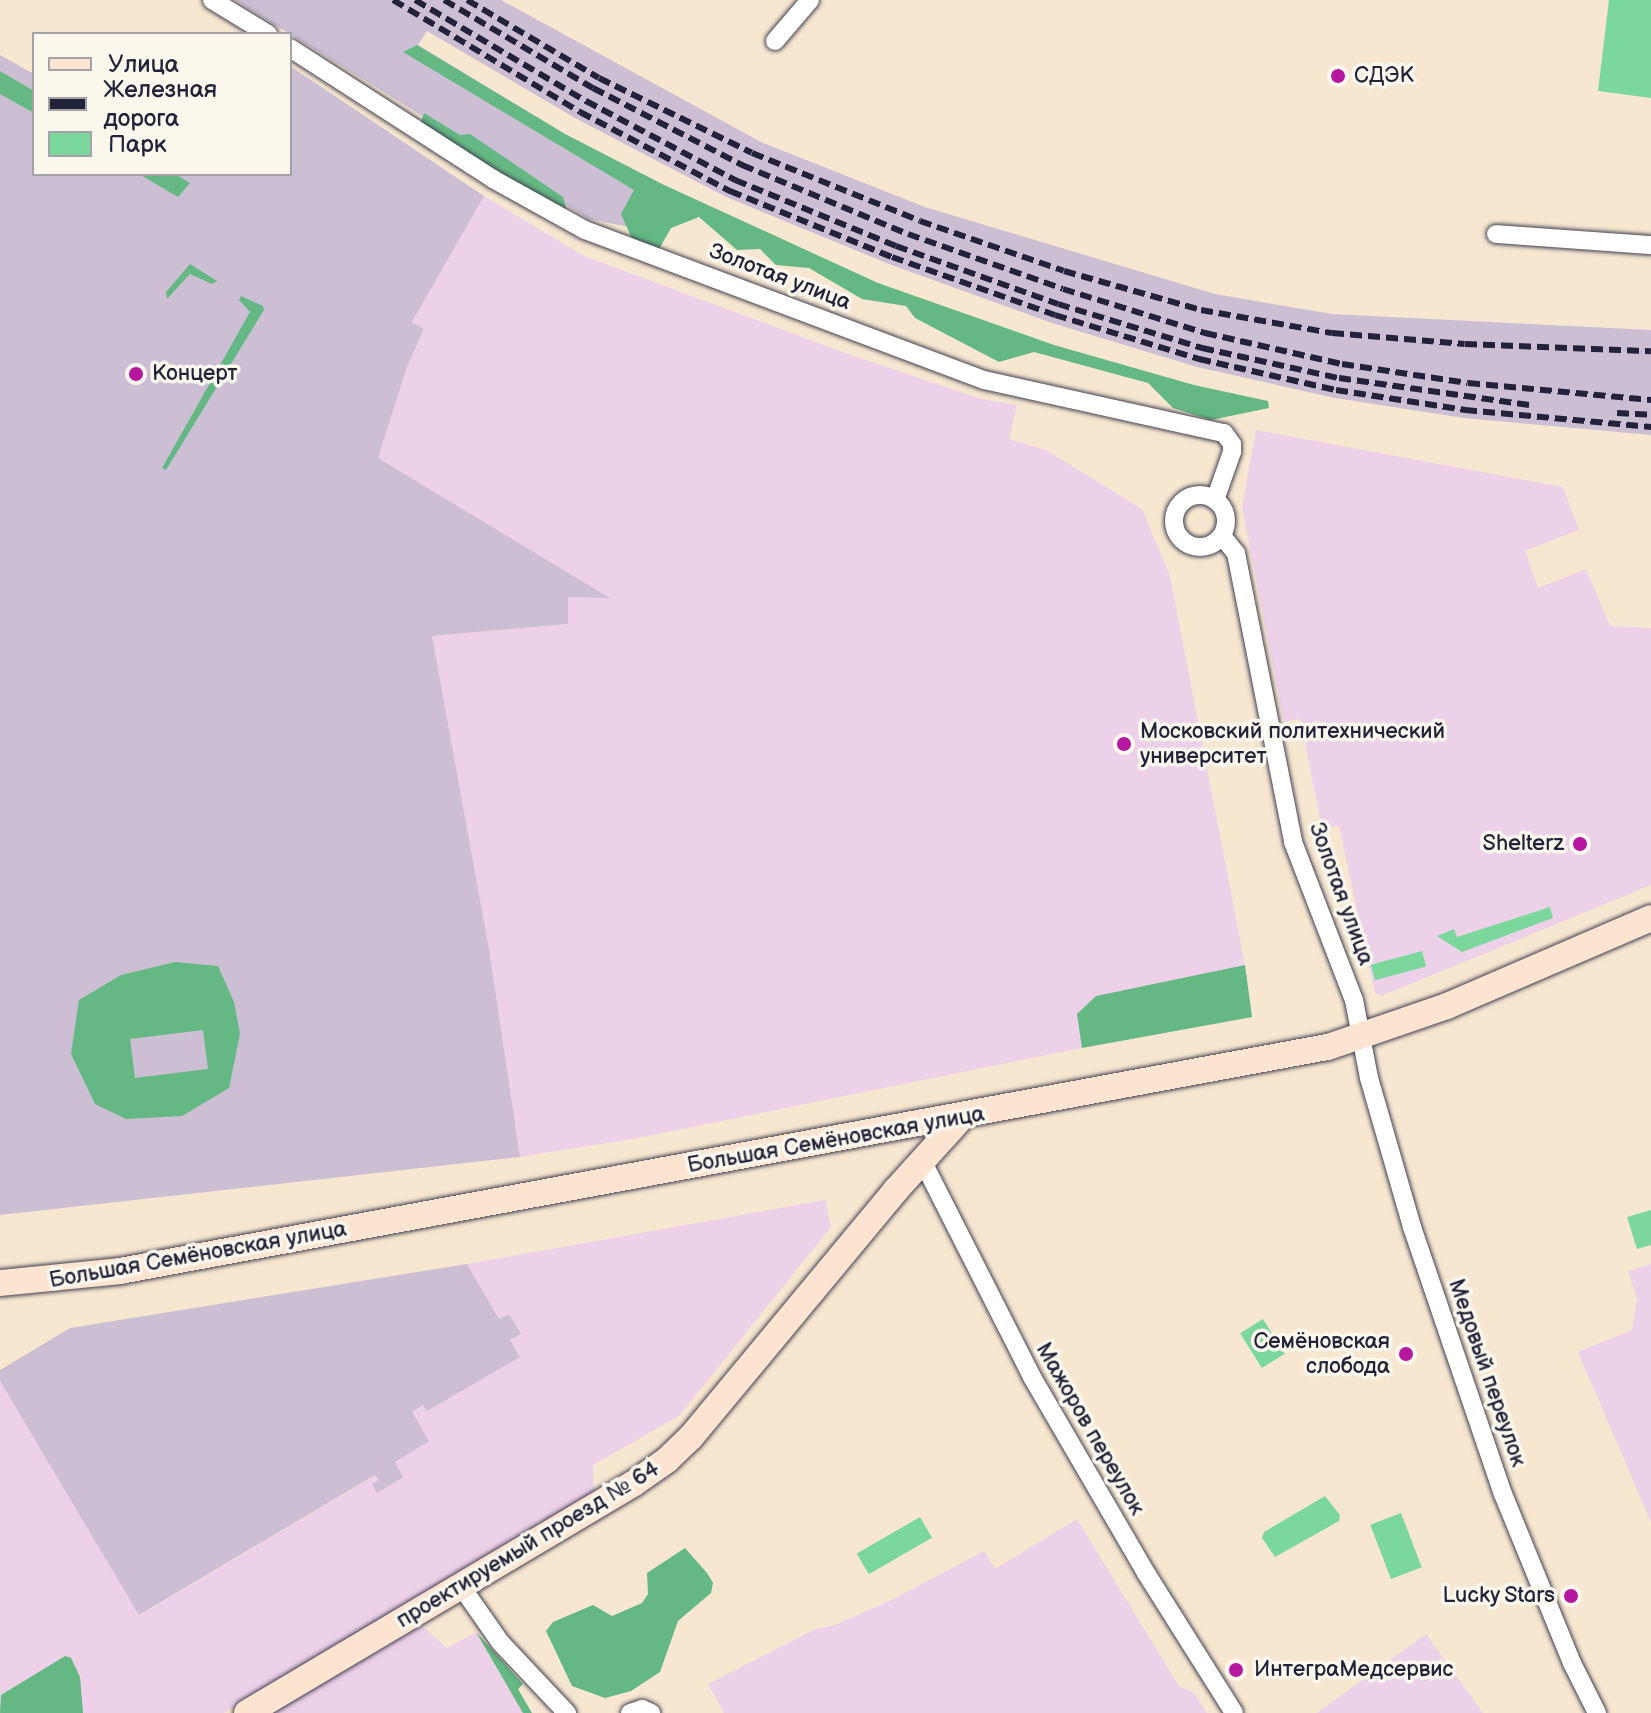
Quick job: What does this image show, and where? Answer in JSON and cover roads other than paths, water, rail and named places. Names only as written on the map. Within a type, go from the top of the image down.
[{"type":"main road","name":"Большая Семёновская улица","points":[[0,1283],[120,1271],[961,1118],[1361,1038],[1447,1006],[1651,918]]},
{"type":"main road","name":"проектируемый проезд № 64","points":[[247,1713],[667,1460],[691,1437],[922,1160],[961,1118]]},
{"type":"street","points":[[212,0],[265,32]]},
{"type":"street","points":[[775,41],[810,0]]},
{"type":"street","name":"Золотая улица","points":[[292,49],[493,179],[585,230],[984,380],[1224,433],[1232,444],[1232,452],[1215,500],[1226,517],[1222,536],[1236,553],[1293,842],[1343,969],[1361,1038]]},
{"type":"street","points":[[1496,234],[1651,245]]},
{"type":"street","points":[[1215,500],[1198,495],[1182,502],[1174,518],[1175,528],[1179,537],[1196,547],[1206,547],[1222,536]]},
{"type":"street","name":"Медовый переулок","points":[[1361,1038],[1369,1078],[1410,1221],[1469,1401],[1535,1575],[1597,1713]]},
{"type":"street","name":"Мажоров переулок","points":[[922,1160],[1032,1377],[1153,1586],[1234,1713]]},
{"type":"street","points":[[461,1586],[500,1642],[567,1713]]},
{"type":"street","points":[[630,1713],[642,1709],[651,1713]]},
{"type":"railway","points":[[393,0],[580,112],[730,191],[892,257],[1055,315],[1199,359],[1336,390],[1465,410],[1651,427]]},
{"type":"railway","points":[[415,0],[586,101],[735,180],[896,246],[1058,304],[1202,348],[1339,378],[1529,405]]},
{"type":"railway","points":[[444,0],[593,88],[742,165],[908,234],[1063,289],[1205,333],[1342,364],[1468,383],[1651,400]]},
{"type":"railway","points":[[467,0],[599,78],[752,153],[920,221],[1064,271],[1201,310],[1332,333],[1465,344],[1651,351]]},
{"type":"railway","points":[[1617,413],[1651,415]]},
{"type":"place","name":"СДЭК","points":[[1338,76]]},
{"type":"place","name":"Концерт","points":[[136,374]]},
{"type":"place","name":"Московский политехнический университет","points":[[1124,744]]},
{"type":"place","name":"Shelterz","points":[[1580,844]]},
{"type":"place","name":"Семёновская слобода","points":[[1406,1354]]},
{"type":"place","name":"Lucky Stars","points":[[1571,1596]]},
{"type":"place","name":"ИнтеграМедсервис","points":[[1236,1670]]}]
